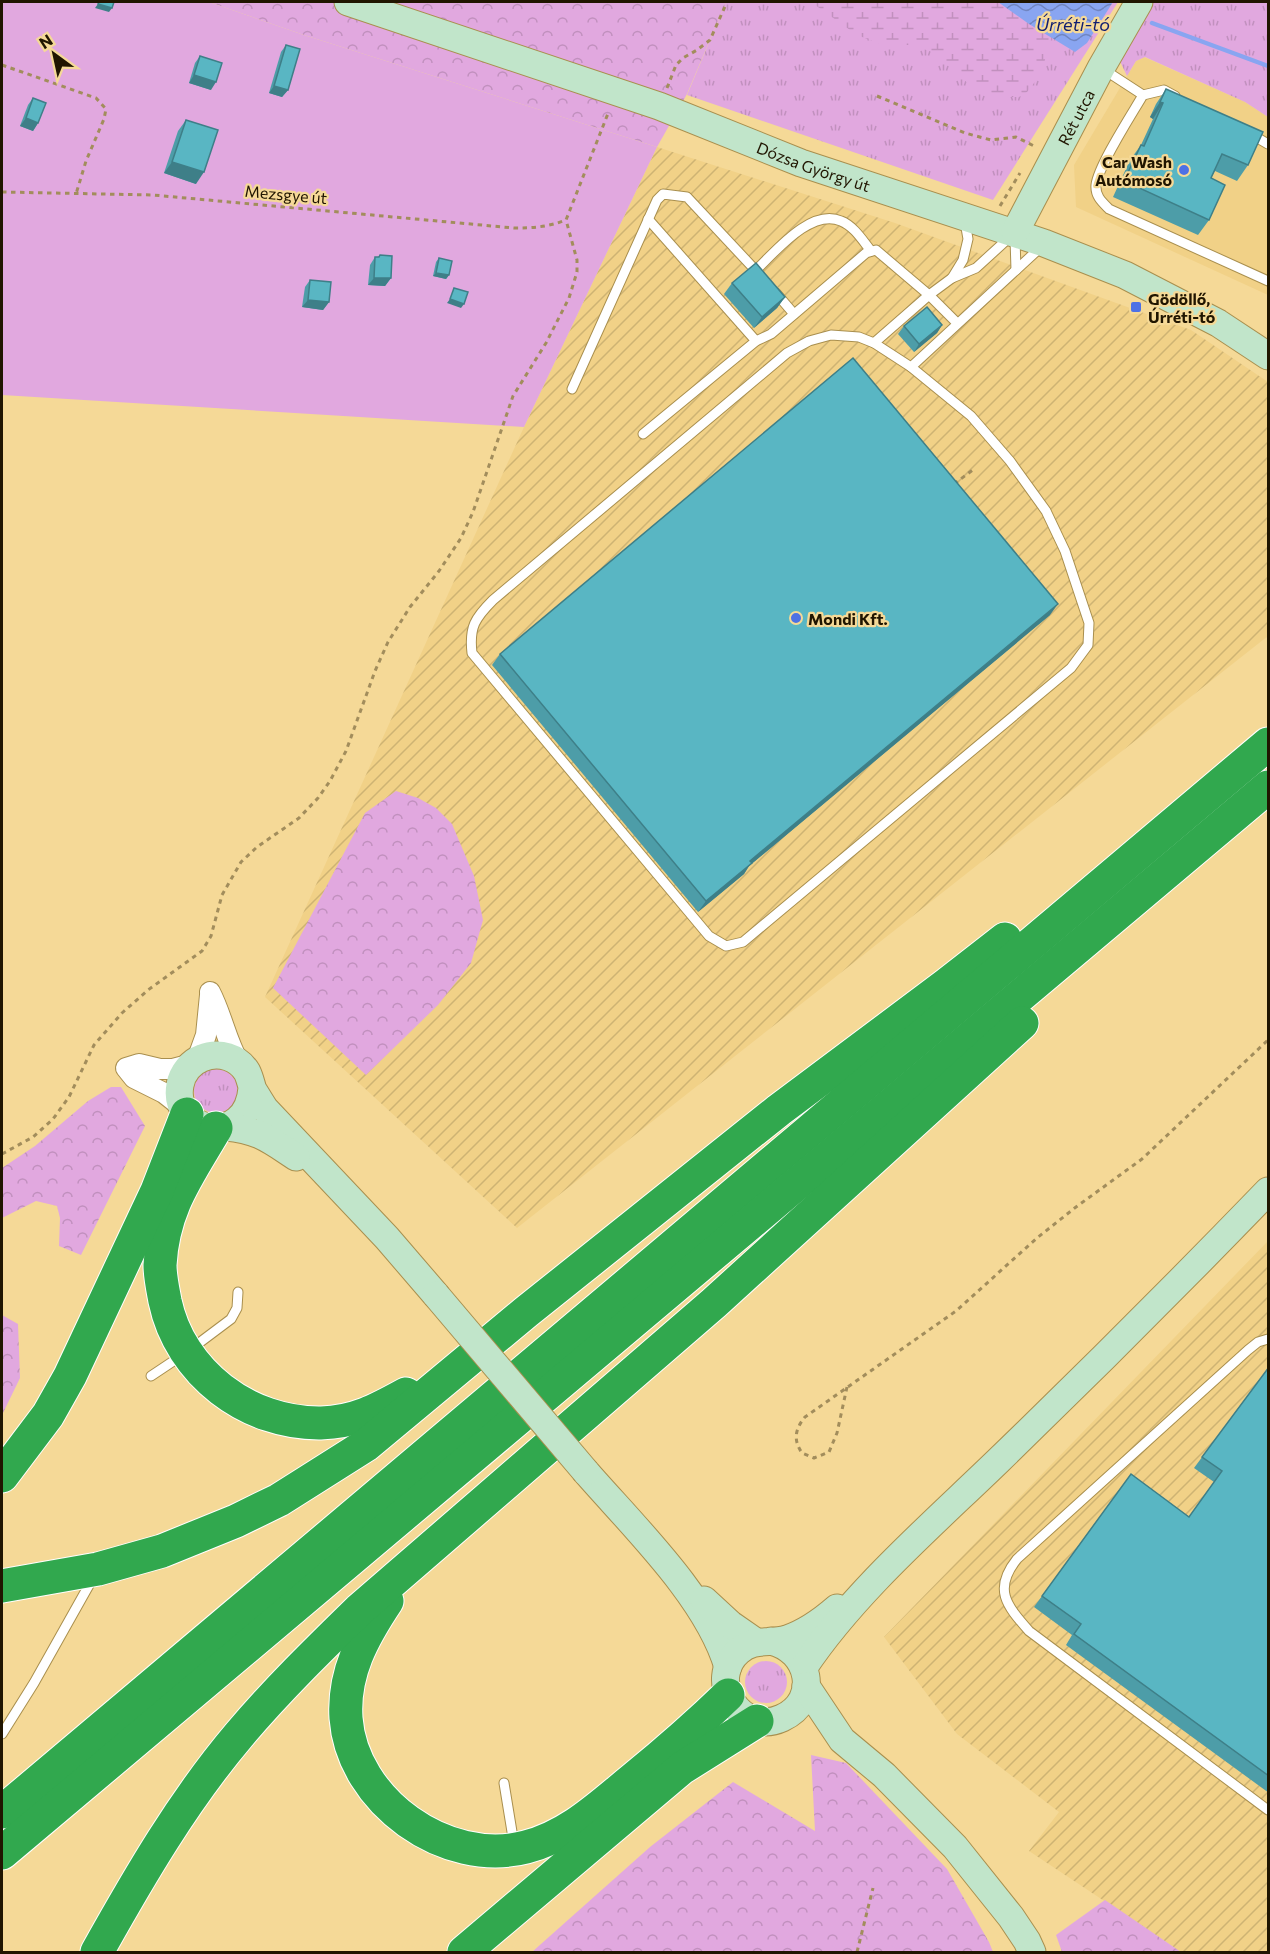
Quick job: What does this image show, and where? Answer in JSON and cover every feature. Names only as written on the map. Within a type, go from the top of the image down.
[{"type":"highway","points":[[2,1812],[1269,744]]},
{"type":"highway","points":[[2,1586],[98,1569],[162,1551],[236,1521],[279,1500],[366,1445],[526,1312],[779,1110],[946,985],[1095,867],[1237,771]]},
{"type":"highway","points":[[2,1853],[1269,788]]},
{"type":"highway","points":[[97,1953],[130,1892],[202,1783],[239,1735],[315,1653],[359,1610],[714,1303],[1160,899],[1226,823]]},
{"type":"highway","points":[[2,1476],[48,1415],[70,1376],[157,1191],[185,1111]]},
{"type":"highway","points":[[221,1128],[172,1204],[164,1228],[160,1268],[167,1309],[175,1331],[187,1352],[208,1380],[241,1403],[277,1417],[320,1423],[368,1415],[415,1389],[526,1312]]},
{"type":"highway","points":[[414,1563],[366,1632],[354,1660],[346,1699],[346,1717],[350,1742],[371,1785],[401,1817],[449,1843],[488,1851],[514,1849],[546,1841],[570,1829],[692,1731],[728,1681]]},
{"type":"highway","points":[[464,1953],[682,1768],[768,1720]]},
{"type":"street","name":"Dózsa György út","points":[[348,2],[659,106],[801,163],[1044,243],[1125,275],[1218,323],[1269,356]]},
{"type":"street","name":"Rét utca","points":[[1015,232],[1101,68],[1139,2]]},
{"type":"street","points":[[185,1111],[180,1099],[181,1080],[195,1062],[206,1035],[210,992],[216,1003],[230,1049],[245,1070],[252,1088],[265,1109],[387,1238],[683,1583],[730,1624],[764,1641],[780,1643],[794,1653],[805,1677],[842,1740]]},
{"type":"street","points":[[238,1063],[219,1055],[204,1057],[173,1069],[160,1069],[139,1064],[126,1068],[134,1078],[164,1093],[195,1122],[205,1127],[248,1129],[258,1133],[337,1185]]},
{"type":"street","points":[[221,1128],[237,1121],[246,1112],[251,1100],[252,1088]]},
{"type":"street","points":[[768,1720],[796,1707],[805,1677],[838,1623],[896,1560],[1075,1387],[1269,1191]]},
{"type":"street","points":[[728,1681],[739,1651],[764,1641],[785,1639],[805,1631],[830,1615],[896,1560]]},
{"type":"street","points":[[683,1583],[714,1633],[724,1654],[728,1681],[739,1712],[768,1720],[799,1724],[842,1740],[884,1775],[955,1847],[1011,1917],[1032,1953]]},
{"type":"lane","points":[[1101,68],[1143,94],[1164,90],[1183,100]]},
{"type":"lane","points":[[1143,94],[1103,167],[1096,186],[1099,199],[1109,209],[1269,281]]},
{"type":"lane","points":[[1242,130],[1269,144]]},
{"type":"lane","points":[[572,388],[648,219],[657,200],[663,194],[687,197],[764,279]]},
{"type":"lane","points":[[952,278],[963,260],[968,239],[964,216]]},
{"type":"lane","points":[[756,270],[805,226],[823,218],[842,221],[852,228],[871,251]]},
{"type":"lane","points":[[648,219],[756,342]]},
{"type":"lane","points":[[1015,232],[1016,270]]},
{"type":"lane","points":[[874,343],[952,278],[976,268],[1015,232]]},
{"type":"lane","points":[[911,367],[1044,243]]},
{"type":"lane","points":[[643,434],[756,342],[771,334],[871,251],[876,250],[929,295],[957,323]]},
{"type":"lane","points":[[771,287],[794,314]]},
{"type":"lane","points":[[831,335],[859,337],[874,343],[911,367],[971,416],[1010,461],[1046,511],[1065,551],[1089,623],[1088,645],[1071,668],[743,942],[726,946],[709,936],[472,654],[470,636],[477,616],[493,600],[787,353],[809,341],[831,335]]},
{"type":"lane","points":[[151,1376],[231,1319],[237,1308],[238,1292]]},
{"type":"lane","points":[[1269,1339],[1258,1342],[1248,1350],[1017,1559],[1006,1573],[1004,1588],[1006,1602],[1029,1631],[1269,1810]]},
{"type":"lane","points":[[2,1734],[34,1683],[98,1569]]},
{"type":"lane","points":[[504,1783],[514,1849]]},
{"type":"path","points":[[659,106],[676,65],[710,40],[727,2]]},
{"type":"path","points":[[2,65],[96,98],[106,109],[76,194]]},
{"type":"path","points":[[2,1154],[33,1137],[53,1119],[69,1097],[94,1045],[118,1018],[148,990],[202,951],[210,936],[222,895],[241,862],[257,847],[299,818],[330,781],[346,751],[388,642],[410,607],[439,571],[461,538],[476,504],[513,396],[546,343],[569,298],[574,285],[577,260],[566,220],[575,191],[616,93]]},
{"type":"path","points":[[877,96],[965,133],[991,140],[1016,137],[1038,148]]},
{"type":"path","name":"Mezsgye út","points":[[2,192],[153,195],[227,200],[514,228],[537,228],[566,220]]},
{"type":"path","points":[[953,485],[974,468]]},
{"type":"path","points":[[847,1387],[837,1433],[829,1452],[814,1458],[802,1453],[796,1440],[798,1425],[805,1417],[819,1405],[956,1311],[1037,1238],[1142,1159],[1269,1040]]},
{"type":"path","points":[[857,1953],[873,1887]]},
{"type":"shaded area","points":[[1144,57],[1245,102],[1268,117],[1268,295],[1076,207],[1074,165],[1136,61]]},
{"type":"shaded area","points":[[657,147],[895,223],[1191,330],[1268,382],[1268,636],[517,1228],[265,997],[524,427]]},
{"type":"shaded area","points":[[1268,1241],[1268,1952],[1181,1952],[1029,1851],[1059,1812],[957,1734],[884,1637]]},
{"type":"green space","points":[[2,2],[209,2],[304,35],[657,147],[524,427],[2,395]]},
{"type":"green space","points":[[209,2],[726,2],[687,94],[657,147],[304,35]]},
{"type":"green space","points":[[726,2],[1118,2],[993,200],[687,95]]},
{"type":"green space","points":[[811,2],[998,2],[1051,38],[1041,74],[1027,92],[1019,97],[994,97],[977,92],[937,54],[914,45],[883,45],[857,35]]},
{"type":"green space","points":[[1152,2],[1268,2],[1268,117],[1245,102],[1145,57],[1136,61],[1127,76],[1118,57]]},
{"type":"green space","points":[[396,791],[418,798],[436,808],[452,824],[474,876],[483,920],[471,963],[438,1005],[366,1075],[273,988],[365,813]]},
{"type":"green space","points":[[216,1069],[232,1075],[238,1091],[232,1107],[216,1113],[200,1107],[194,1091],[200,1075]]},
{"type":"green space","points":[[111,1087],[121,1087],[145,1126],[81,1255],[59,1246],[60,1218],[57,1206],[36,1201],[2,1218],[2,1168],[35,1146],[88,1101]]},
{"type":"green space","points":[[2,1315],[18,1324],[20,1378],[2,1415]]},
{"type":"green space","points":[[766,1661],[774,1662],[781,1667],[786,1674],[786,1690],[781,1697],[774,1702],[766,1703],[758,1702],[751,1697],[746,1690],[745,1682],[746,1674],[751,1667],[758,1662]]},
{"type":"green space","points":[[811,1755],[846,1763],[947,1869],[993,1952],[532,1952],[650,1847],[733,1782],[815,1831]]},
{"type":"green space","points":[[1105,1900],[1181,1952],[1062,1952],[1056,1935]]},
{"type":"water","name":"Úrréti-tó","points":[[998,2],[1113,2],[1087,43],[1075,52]]},
{"type":"building","points":[[99,2],[114,2],[112,8],[98,4]]},
{"type":"building","points":[[286,45],[300,49],[288,90],[274,86]]},
{"type":"building","points":[[200,56],[222,63],[216,82],[194,75]]},
{"type":"building","name":"Car Wash Autómosó","points":[[1166,89],[1263,132],[1248,165],[1222,154],[1211,178],[1225,185],[1209,220],[1124,181],[1141,145],[1144,146],[1163,103],[1160,102]]},
{"type":"building","points":[[33,98],[46,103],[38,123],[26,118]]},
{"type":"building","points":[[186,120],[218,130],[204,172],[172,162]]},
{"type":"building","points":[[392,256],[391,278],[374,278],[375,257]]},
{"type":"building","points":[[439,258],[452,261],[449,275],[436,273]]},
{"type":"building","points":[[756,263],[785,297],[762,317],[732,283]]},
{"type":"building","points":[[310,280],[331,282],[329,302],[308,300]]},
{"type":"building","points":[[454,288],[468,292],[464,304],[450,299]]},
{"type":"building","points":[[927,307],[942,325],[919,344],[904,326]]},
{"type":"building","points":[[853,358],[1058,604],[750,861],[752,863],[706,901],[500,654]]},
{"type":"building","points":[[1269,1367],[1269,1776],[1074,1634],[1081,1624],[1042,1596],[1131,1474],[1189,1517],[1222,1471],[1202,1457]]},
{"type":"waterway","points":[[1152,23],[1268,66]]},
{"type":"place","name":"Car Wash Autómosó","points":[[1184,170]]},
{"type":"place","name":"Gödöllő, Úrréti-tó","points":[[1136,307]]},
{"type":"place","name":"Mondi Kft.","points":[[796,618]]}]
